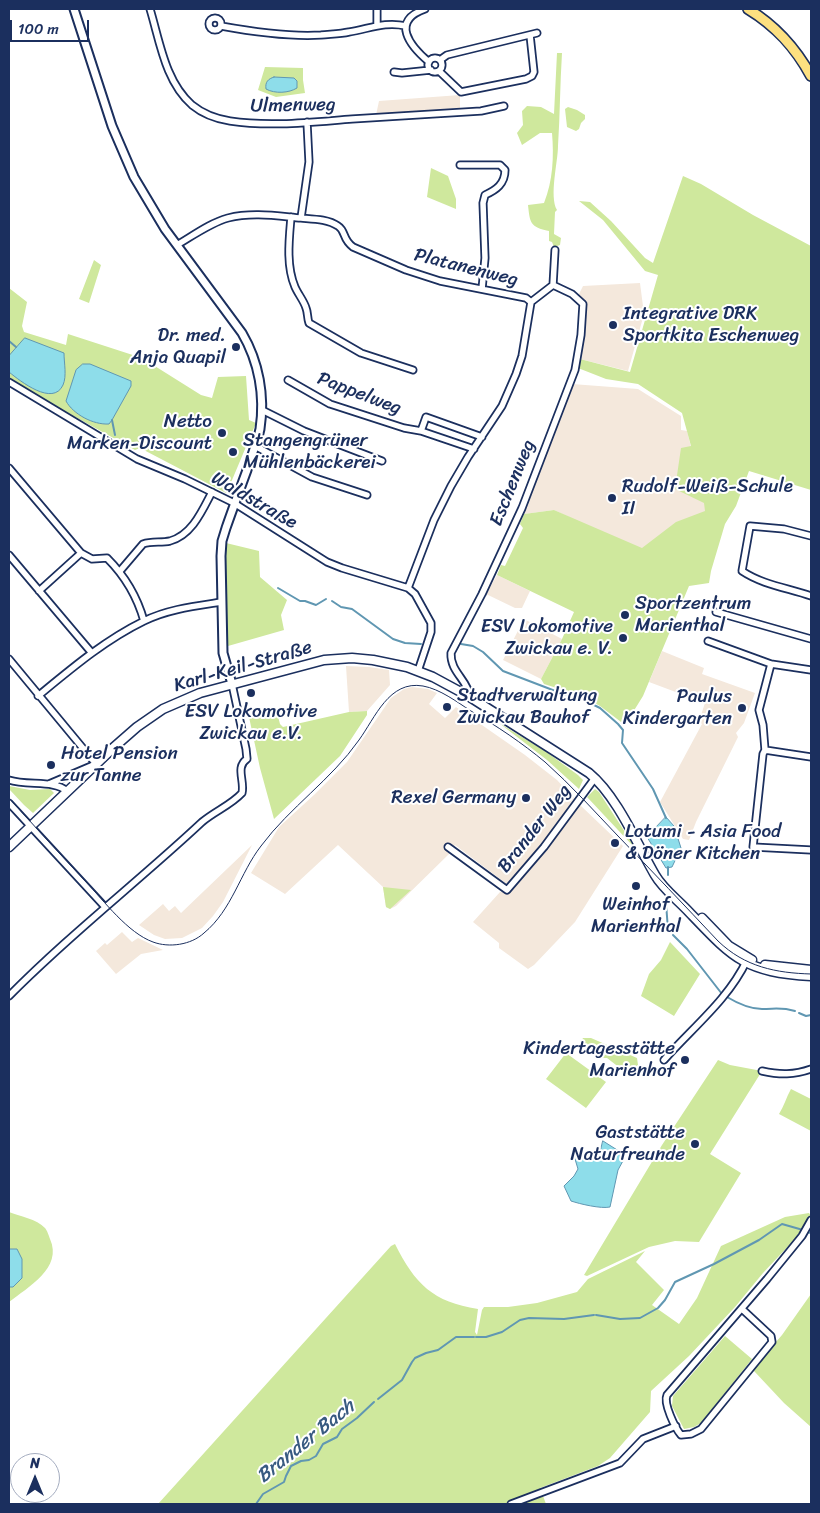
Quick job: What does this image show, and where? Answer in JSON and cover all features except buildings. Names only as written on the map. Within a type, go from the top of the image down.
[{"type":"main road","points":[[748,9],[781,33],[797,52],[811,76]]},
{"type":"main road","name":"Karl-Keil-Straße","points":[[67,791],[137,727],[166,707],[197,694],[313,662],[335,659],[373,660],[396,664],[418,671],[470,698],[584,769],[595,778],[620,813],[658,880],[727,952],[747,961]]},
{"type":"main road","points":[[9,847],[67,791]]},
{"type":"main road","points":[[747,961],[773,967],[811,970]]},
{"type":"main road","points":[[747,961],[773,972],[811,976]]},
{"type":"street","points":[[9,996],[35,969],[105,907],[205,820],[242,793],[244,788],[240,766],[247,759],[232,684],[223,653],[221,556],[222,541],[260,430],[262,410],[257,364],[250,346],[242,333],[165,228],[127,164],[107,111],[74,9]]},
{"type":"street","name":"Ulmenweg","points":[[150,9],[169,74],[178,89],[193,105],[208,115],[230,121],[266,123],[307,122],[481,111],[504,106]]},
{"type":"street","points":[[377,9],[377,26]]},
{"type":"street","points":[[425,9],[413,14],[406,26],[408,41],[429,62],[431,70]]},
{"type":"street","points":[[221,26],[286,35],[318,35],[348,32],[394,23],[406,26]]},
{"type":"street","points":[[440,60],[447,55],[537,33]]},
{"type":"street","points":[[394,72],[439,71],[461,92],[526,79],[532,76],[534,72],[530,35]]},
{"type":"street","points":[[429,62],[434,58],[440,60]]},
{"type":"street","points":[[439,71],[442,64],[440,60]]},
{"type":"street","points":[[301,218],[309,162],[307,122]]},
{"type":"street","points":[[460,165],[500,165],[505,170],[502,184],[484,195],[486,258],[482,289]]},
{"type":"street","name":"Platanenweg","points":[[178,245],[205,228],[228,218],[250,215],[279,215],[322,220],[337,225],[342,229],[346,242],[353,247],[406,270],[440,280],[526,298],[531,302]]},
{"type":"street","points":[[291,217],[288,243],[290,266],[294,286],[307,309],[306,316],[309,323],[362,353],[413,370]]},
{"type":"street","points":[[418,671],[432,632],[432,623],[418,599],[408,588],[434,520],[451,486],[502,406],[516,374],[522,356],[531,302],[553,285],[555,250]]},
{"type":"street","name":"Eschenweg","points":[[470,698],[469,691],[451,661],[451,653],[482,594],[522,508],[575,370],[581,335],[583,304],[572,294],[553,285]]},
{"type":"street","name":"Pappelweg","points":[[288,380],[330,404],[474,448]]},
{"type":"street","name":"Waldstraße","points":[[9,382],[137,459],[234,503],[327,562],[408,588]]},
{"type":"street","points":[[262,410],[304,431],[382,461]]},
{"type":"street","name":"Pappelweg","points":[[421,431],[426,417],[482,437]]},
{"type":"street","points":[[255,446],[312,477],[367,495]]},
{"type":"street","points":[[9,468],[81,553],[92,559],[107,558],[120,571],[133,592],[144,620]]},
{"type":"street","points":[[120,571],[143,544],[171,541],[189,530],[212,492]]},
{"type":"street","points":[[811,536],[784,528],[750,526],[742,571],[749,576],[776,587],[811,596]]},
{"type":"street","points":[[40,591],[81,553]]},
{"type":"street","points":[[9,556],[91,652]]},
{"type":"street","points":[[38,696],[91,652],[144,620],[175,610],[222,602]]},
{"type":"street","points":[[716,612],[811,639]]},
{"type":"street","points":[[708,641],[771,664],[811,670]]},
{"type":"street","points":[[9,659],[96,764]]},
{"type":"street","points":[[771,664],[759,710],[763,724],[765,750],[753,847],[811,850]]},
{"type":"street","points":[[765,750],[811,757]]},
{"type":"street","name":"Karl-Keil-Straße","points":[[49,784],[96,764]]},
{"type":"street","name":"Brander Weg","points":[[448,847],[507,890],[544,847],[595,778]]},
{"type":"street","name":"Karl-Keil-Straße","points":[[9,780],[23,784],[54,784],[67,791]]},
{"type":"street","points":[[9,803],[105,907]]},
{"type":"street","points":[[664,1060],[725,996],[747,961]]},
{"type":"street","points":[[762,1071],[774,1074],[795,1074],[811,1069]]},
{"type":"street","points":[[742,1309],[771,1336],[772,1342],[701,1429],[681,1435],[665,1401],[667,1395],[742,1309],[802,1236],[811,1220]]},
{"type":"street","points":[[511,1504],[620,1463],[643,1439],[676,1426]]},
{"type":"shaded area","points":[[460,95],[460,108],[376,115],[379,101]]},
{"type":"shaded area","name":"Integrative DRK Sportkita Eschenweg","points":[[640,283],[644,314],[628,371],[580,359],[586,306],[578,296],[583,286]]},
{"type":"shaded area","name":"Rudolf-Weiß-Schule II","points":[[572,384],[638,389],[681,416],[681,430],[687,431],[705,503],[705,511],[678,568],[554,510],[524,514]]},
{"type":"shaded area","points":[[497,575],[530,591],[522,608],[515,608],[486,594]]},
{"type":"shaded area","points":[[524,619],[562,639],[541,679],[503,660]]},
{"type":"shaded area","points":[[662,651],[704,668],[702,674],[755,693],[744,723],[736,733],[738,737],[689,840],[683,839],[660,802],[702,724],[699,721],[705,703],[649,682]]},
{"type":"shaded area","points":[[346,666],[389,670],[390,685],[367,711],[349,712]]},
{"type":"shaded area","points":[[412,687],[428,689],[437,693],[429,704],[445,718],[456,707],[525,755],[557,780],[574,798],[548,837],[508,885],[455,845],[449,854],[396,906],[390,909],[386,907],[383,887],[338,845],[285,894],[251,873],[279,827],[347,762],[391,698],[404,689]]},
{"type":"shaded area","points":[[580,805],[623,846],[575,922],[528,969],[499,948],[499,943],[473,922],[500,892],[513,889],[539,859]]},
{"type":"shaded area","points":[[252,845],[223,902],[202,928],[182,938],[165,939],[154,935],[139,925],[163,904],[169,911],[175,906],[181,913]]},
{"type":"shaded area","points":[[122,932],[132,942],[138,938],[163,950],[141,954],[116,974],[96,951],[105,943],[107,945]]},
{"type":"green space","points":[[557,53],[562,53],[558,153],[554,188],[557,210],[555,212],[554,234],[561,238],[560,245],[554,247],[552,242],[549,241],[549,231],[538,228],[532,223],[528,205],[544,203],[547,195],[552,168],[552,133],[540,133],[522,145],[517,133],[523,125],[522,111],[527,106],[541,107],[554,114]]},
{"type":"green space","points":[[265,67],[303,68],[305,93],[276,97],[258,90]]},
{"type":"green space","points":[[568,107],[585,115],[585,119],[576,131],[567,127],[565,109]]},
{"type":"green space","points":[[431,168],[448,176],[456,199],[456,209],[427,197]]},
{"type":"green space","points":[[683,176],[701,184],[811,246],[811,490],[749,471],[736,506],[725,524],[709,583],[689,586],[643,696],[625,725],[600,706],[582,696],[544,684],[541,679],[574,612],[497,575],[501,565],[505,566],[523,528],[520,524],[524,514],[554,510],[642,548],[676,522],[705,511],[704,503],[675,489],[681,448],[691,446],[682,413],[638,384],[606,379],[578,368],[580,359],[630,372],[658,275],[645,271],[603,220],[579,201],[590,202],[611,221],[645,258],[653,263]]},
{"type":"green space","points":[[94,260],[101,265],[89,303],[79,299]]},
{"type":"green space","points":[[9,288],[27,302],[22,326],[24,332],[66,345],[68,334],[142,358],[201,395],[212,398],[218,377],[246,376],[249,420],[256,423],[227,492],[140,448],[135,450],[43,399],[9,377]]},
{"type":"green space","points":[[226,543],[259,551],[260,577],[287,600],[281,615],[284,630],[228,646],[224,595]]},
{"type":"green space","points":[[276,709],[280,724],[283,727],[349,712],[367,711],[367,715],[340,756],[274,819],[249,717]]},
{"type":"green space","points":[[499,723],[545,751],[578,775],[583,780],[579,789],[547,760]]},
{"type":"green space","points":[[9,786],[30,790],[50,789],[54,793],[33,813],[9,789]]},
{"type":"green space","points":[[595,789],[599,792],[634,846],[587,797]]},
{"type":"green space","points":[[383,887],[411,890],[390,909],[386,907]]},
{"type":"green space","points":[[670,942],[700,974],[674,1016],[641,996],[649,974],[661,960]]},
{"type":"green space","points":[[583,1038],[591,1038],[637,1058],[638,1065],[629,1075],[607,1058],[599,1058],[581,1042]]},
{"type":"green space","points":[[566,1053],[606,1082],[586,1108],[546,1079]]},
{"type":"green space","points":[[718,1060],[730,1065],[762,1071],[710,1154],[741,1173],[699,1242],[675,1241],[649,1247],[587,1276],[584,1275],[662,1145]]},
{"type":"green space","points":[[791,1089],[811,1099],[811,1131],[779,1114]]},
{"type":"green space","points":[[9,1212],[42,1225],[47,1232],[53,1249],[52,1259],[48,1268],[34,1283],[9,1302]]},
{"type":"green space","points":[[809,1213],[811,1222],[689,1356],[651,1391],[650,1412],[610,1458],[598,1466],[540,1488],[546,1504],[158,1504],[391,1246],[395,1244],[410,1270],[427,1289],[449,1302],[478,1309],[475,1332],[477,1335],[484,1307],[508,1307],[537,1303],[577,1292],[588,1279],[645,1251],[636,1262],[664,1290],[652,1305],[679,1324],[697,1298],[721,1246],[785,1217]]},
{"type":"green space","points":[[811,1294],[811,1427],[784,1403],[754,1371],[755,1366],[782,1335]]},
{"type":"green space","points":[[725,1336],[752,1359],[701,1423],[684,1429],[672,1406],[673,1396]]},
{"type":"water","points":[[274,77],[294,78],[297,81],[297,88],[282,92],[266,89],[267,81]]},
{"type":"water","points":[[25,338],[64,353],[65,378],[63,385],[58,391],[52,394],[36,390],[9,372],[9,356]]},
{"type":"water","points":[[83,364],[90,364],[131,381],[131,386],[109,424],[97,423],[84,418],[73,410],[66,401],[76,370]]},
{"type":"water","points":[[666,817],[674,826],[681,848],[672,867],[666,868],[647,837]]},
{"type":"water","points":[[603,1141],[622,1153],[624,1159],[618,1170],[610,1207],[596,1207],[571,1201],[564,1186],[578,1169],[575,1159],[583,1156],[599,1155]]},
{"type":"water","points":[[9,1249],[17,1249],[22,1259],[22,1278],[13,1287],[9,1287]]},
{"type":"waterway","points":[[9,341],[16,347]]},
{"type":"waterway","points":[[112,420],[115,435]]},
{"type":"waterway","points":[[278,588],[300,601],[316,605],[326,599]]},
{"type":"waterway","points":[[332,601],[341,607],[352,609],[393,639],[405,643],[421,644]]},
{"type":"waterway","points":[[461,644],[473,646],[483,652],[503,671],[571,697],[584,700],[600,708],[623,730],[622,743],[653,789],[666,818]]},
{"type":"waterway","points":[[668,867],[668,875]]},
{"type":"waterway","points":[[666,903],[668,930]]},
{"type":"waterway","points":[[673,935],[687,949],[722,994]]},
{"type":"waterway","points":[[727,997],[753,1008],[795,1011]]},
{"type":"waterway","points":[[799,1013],[806,1016],[811,1015]]},
{"type":"waterway","name":"Brander Bach","points":[[596,1315],[620,1319],[640,1318],[658,1308],[675,1282],[759,1240],[782,1224],[803,1230]]},
{"type":"waterway","name":"Brander Bach","points":[[806,1232],[811,1233]]},
{"type":"waterway","name":"Brander Bach","points":[[476,1337],[486,1337],[502,1332],[520,1320],[529,1318],[564,1319],[594,1315]]},
{"type":"waterway","name":"Brander Bach","points":[[378,1399],[402,1380],[415,1358],[438,1350],[456,1337],[474,1337]]},
{"type":"waterway","name":"Brander Bach","points":[[256,1504],[263,1494],[284,1482],[291,1466],[316,1456],[323,1444],[337,1437],[342,1429],[374,1402]]},
{"type":"tram line","points":[[9,798],[109,907],[135,932],[159,944],[173,945],[186,943],[199,937],[214,924],[222,914],[261,846],[272,832],[348,754],[384,702],[401,689],[411,686],[423,686],[436,690],[454,700],[509,735],[545,762],[728,950],[750,963],[762,967],[786,972],[811,974]]},
{"type":"place","name":"Integrative DRK Sportkita Eschenweg","points":[[613,325]]},
{"type":"place","name":"Dr. med. Anja Quapil","points":[[236,347]]},
{"type":"place","name":"Netto Marken-Discount","points":[[222,433]]},
{"type":"place","name":"Stangengrüner Mühlenbäckerei","points":[[233,452]]},
{"type":"place","name":"Rudolf-Weiß-Schule II","points":[[612,498]]},
{"type":"place","name":"Sportzentrum Marienthal","points":[[625,615]]},
{"type":"place","name":"ESV Lokomotive Zwickau e. V.","points":[[623,638]]},
{"type":"place","name":"ESV Lokomotive Zwickau e.V.","points":[[251,693]]},
{"type":"place","name":"Stadtverwaltung Zwickau Bauhof","points":[[447,707]]},
{"type":"place","name":"Paulus Kindergarten","points":[[742,708]]},
{"type":"place","name":"Hotel Pension zur Tanne","points":[[51,765]]},
{"type":"place","name":"Rexel Germany","points":[[526,798]]},
{"type":"place","name":"Lotumi - Asia Food & Döner Kitchen","points":[[615,843]]},
{"type":"place","name":"Weinhof Marienthal","points":[[636,886]]},
{"type":"place","name":"Kindertagesstätte Marienhof","points":[[685,1060]]},
{"type":"place","name":"Gaststätte Naturfreunde","points":[[695,1144]]}]
